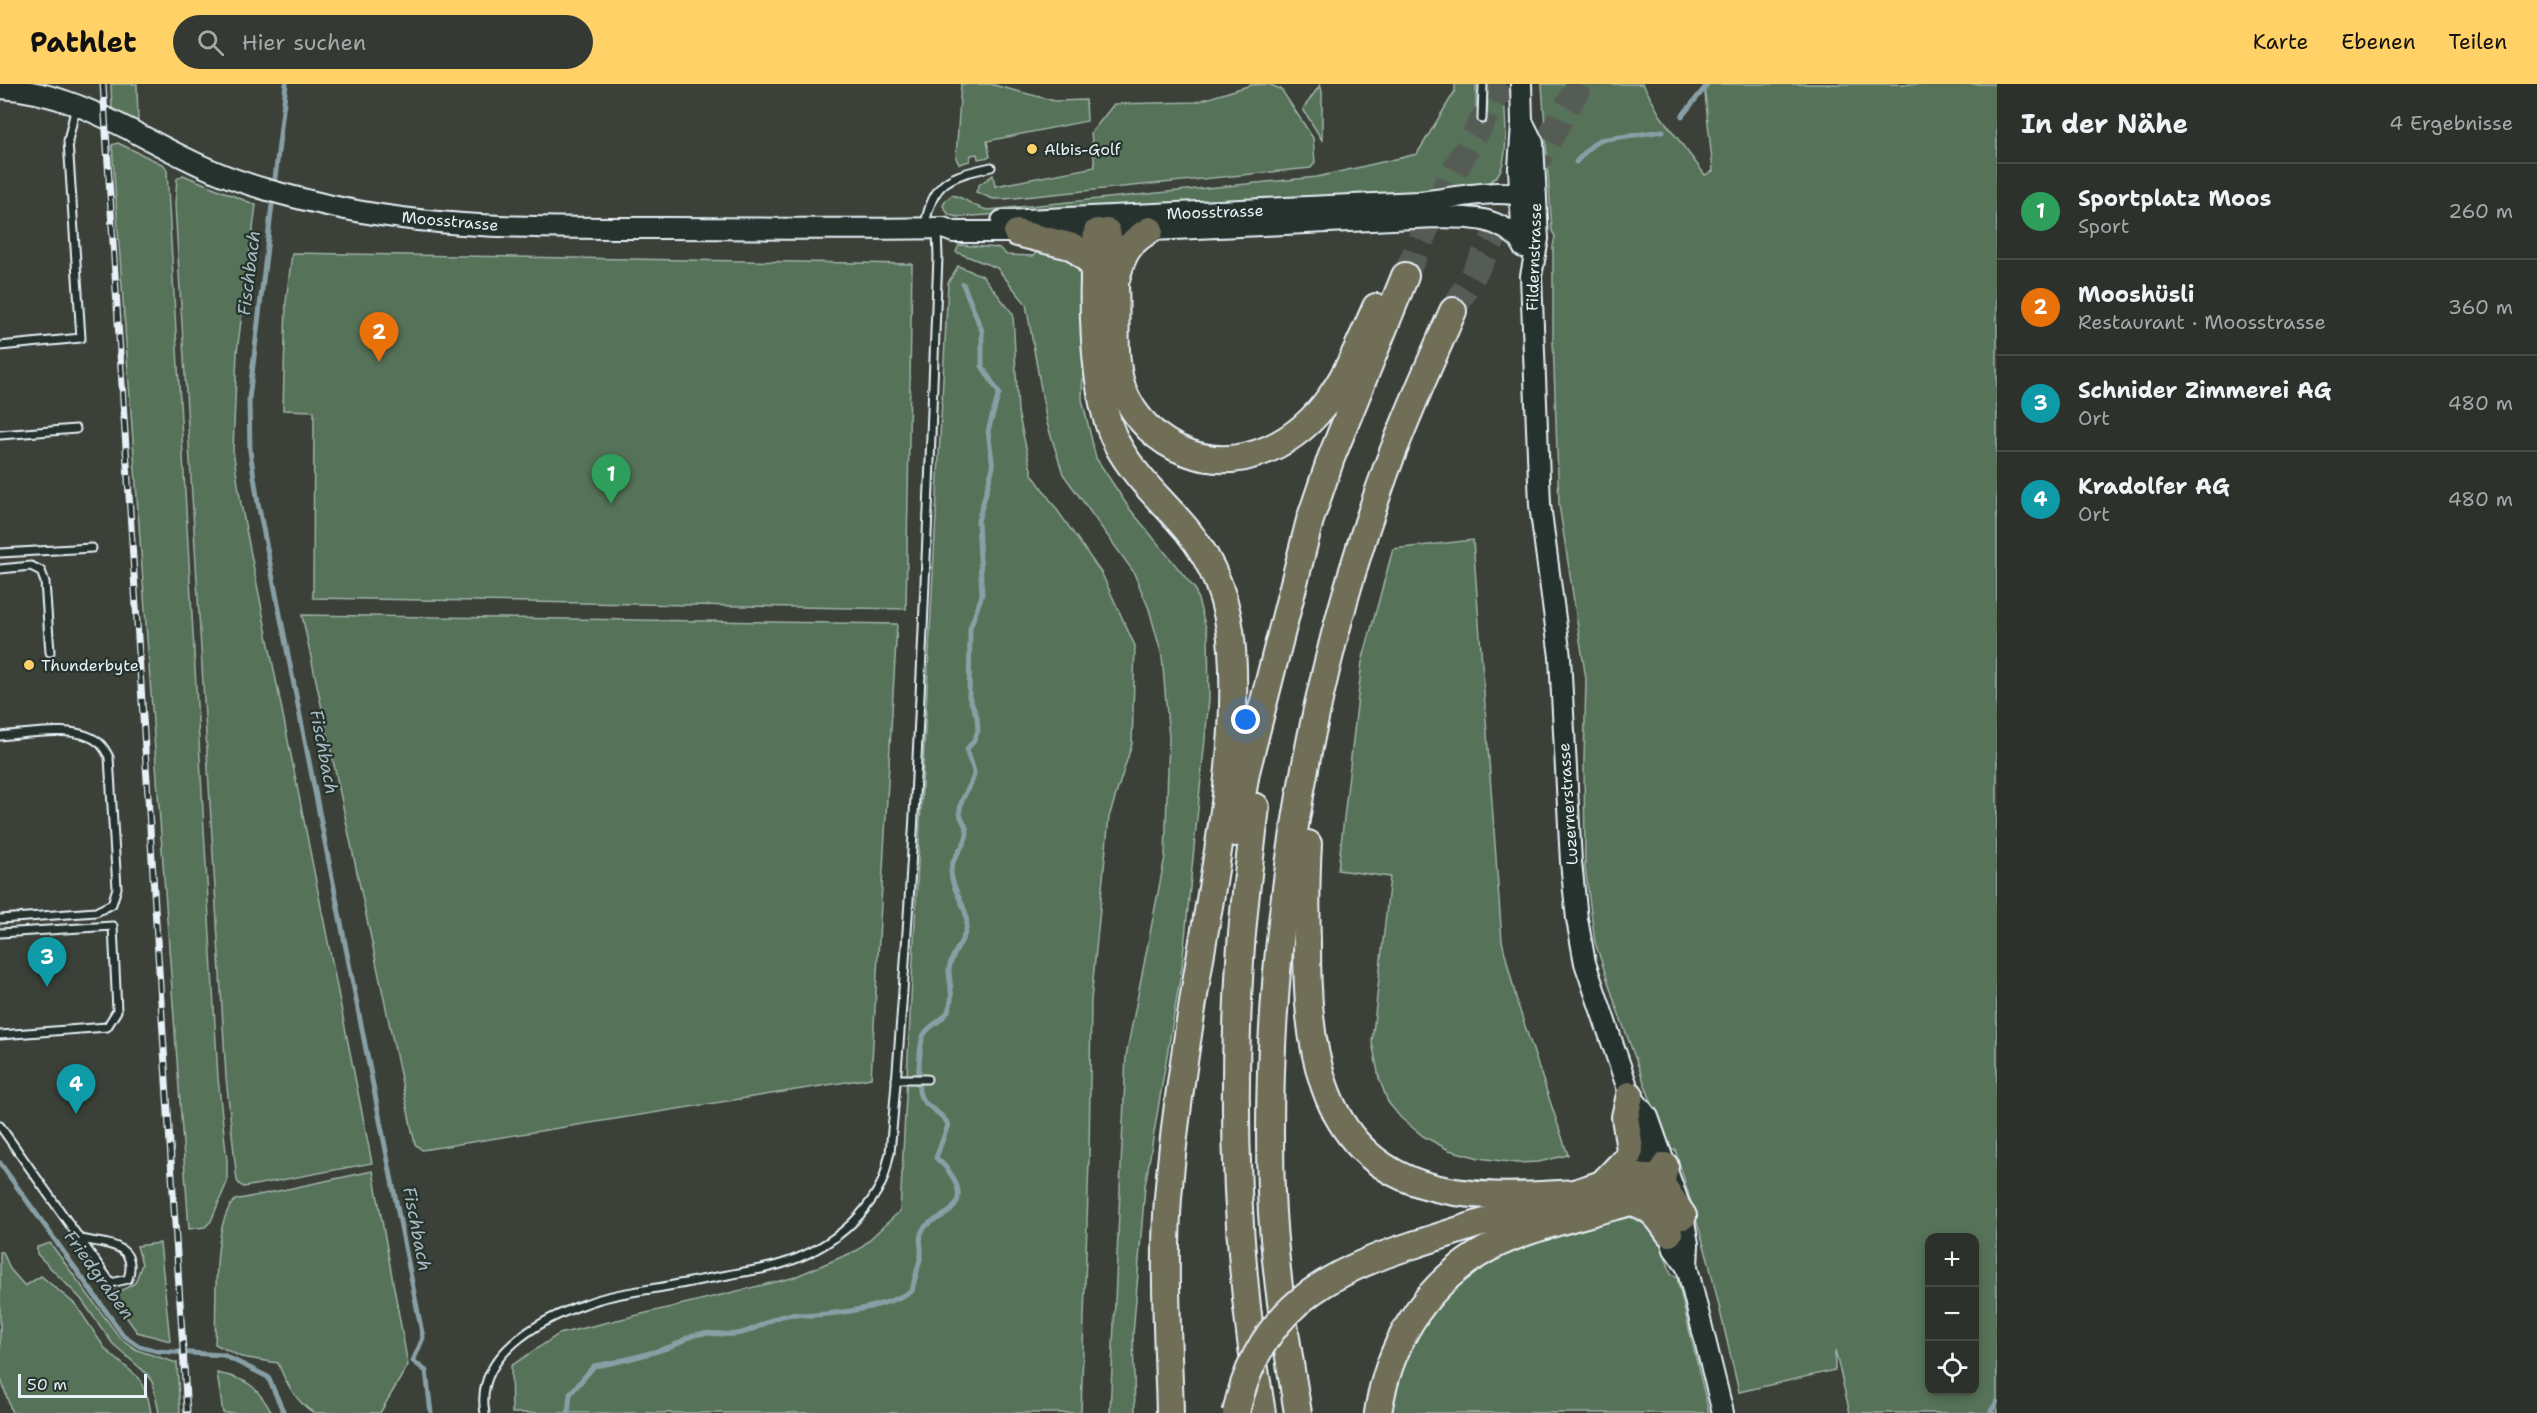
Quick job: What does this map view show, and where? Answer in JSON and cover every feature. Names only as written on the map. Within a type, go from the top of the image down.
[{"type":"highway","points":[[1103,226],[1094,265],[1097,361],[1105,415],[1116,442],[1129,463],[1145,486],[1188,531],[1210,567],[1221,589],[1232,648],[1233,689],[1222,811],[1184,1066],[1168,1198],[1166,1262],[1170,1413]]},
{"type":"highway","points":[[1103,226],[1115,283],[1119,371],[1129,403],[1147,427],[1176,448],[1209,459],[1231,459],[1265,452],[1292,436],[1312,419],[1332,395],[1364,333],[1399,274],[1331,458],[1307,531],[1246,772],[1208,1006],[1181,1194],[1169,1343]]},
{"type":"highway","points":[[1115,283],[1121,259],[1128,246],[1150,230]]},
{"type":"highway","points":[[1017,233],[1074,247],[1094,265]]},
{"type":"highway","points":[[1298,1413],[1277,1272],[1271,1195],[1272,1048],[1294,833],[1319,698],[1342,605],[1386,471],[1454,310]]},
{"type":"highway","points":[[1262,1413],[1243,1258],[1235,1094],[1244,916],[1272,670]]},
{"type":"highway","points":[[1319,698],[1307,869],[1307,961],[1318,1066],[1336,1115],[1358,1144],[1377,1162],[1398,1175],[1420,1184],[1456,1192],[1486,1195],[1575,1193]]},
{"type":"highway","points":[[1602,1184],[1627,1158],[1630,1150],[1625,1117],[1630,1095]]},
{"type":"highway","points":[[1236,1413],[1241,1390],[1252,1364],[1271,1332],[1294,1305],[1320,1284],[1343,1271],[1416,1244],[1602,1184],[1638,1178],[1658,1179]]},
{"type":"highway","points":[[1378,1413],[1386,1371],[1401,1337],[1420,1307],[1453,1272],[1479,1254],[1509,1240],[1567,1220],[1631,1202],[1658,1179]]},
{"type":"highway","points":[[1658,1179],[1676,1225]]},
{"type":"highway","points":[[1631,1202],[1641,1205],[1676,1225]]},
{"type":"main road","points":[[1521,84],[1525,201],[1522,241],[1531,276]]},
{"type":"main road","name":"Moosstrasse","points":[[0,88],[34,92],[76,104],[211,171],[256,187],[369,213],[451,223],[521,227],[935,228],[954,232],[1017,233],[1419,202],[1486,192],[1525,201]]},
{"type":"main road","points":[[1486,192],[1505,175],[1522,121]]},
{"type":"main road","name":"Moosstrasse","points":[[1436,217],[1496,209],[1525,201]]},
{"type":"main road","name":"Fildernstrasse","points":[[1525,201],[1538,239],[1531,276],[1540,505]]},
{"type":"main road","name":"Moosstrasse","points":[[935,228],[953,224],[1103,226],[1150,230],[1436,217],[1482,218],[1494,221],[1522,241]]},
{"type":"main road","name":"Luzernerstrasse","points":[[1540,505],[1560,657],[1570,850],[1577,920],[1585,963],[1630,1095],[1631,1116],[1658,1179]]},
{"type":"main road","points":[[1676,1225],[1688,1244],[1687,1267],[1723,1413]]},
{"type":"lane","points":[[1482,119],[1483,84]]},
{"type":"lane","points":[[0,346],[81,338],[68,141],[76,104]]},
{"type":"lane","points":[[485,1413],[483,1393],[488,1376],[499,1357],[549,1320],[585,1304],[617,1295],[785,1264],[824,1246],[843,1230],[863,1209],[881,1183],[890,1153],[908,922],[938,257],[935,228],[928,205],[937,189],[953,179],[992,167]]},
{"type":"lane","points":[[0,435],[76,429]]},
{"type":"lane","points":[[0,553],[92,548]]},
{"type":"lane","points":[[0,569],[32,566],[41,571],[45,582],[51,652]]},
{"type":"lane","points":[[0,736],[66,731],[85,734],[99,742],[109,757],[117,888],[112,904],[96,912],[0,919]]},
{"type":"lane","points":[[0,933],[113,926],[117,1011],[107,1028],[0,1035]]},
{"type":"lane","points":[[896,1079],[927,1079]]},
{"type":"lane","points":[[0,1126],[111,1283],[128,1279],[130,1260],[126,1252],[115,1246],[80,1239]]},
{"type":"green space","points":[[111,84],[137,84],[138,124],[112,111]]},
{"type":"green space","points":[[961,84],[990,84],[1055,101],[1086,100],[1087,121],[987,141],[990,157],[978,159],[977,154],[971,155],[970,161],[959,164],[956,158]]},
{"type":"green space","points":[[1268,84],[1281,89],[1313,138],[1315,162],[1311,168],[1004,199],[993,199],[976,192],[979,185],[993,175],[995,186],[1095,167],[1091,133],[1114,104],[1196,102],[1251,85]]},
{"type":"green space","points":[[1455,84],[1476,84],[1476,121],[1487,123],[1488,84],[1503,84],[1506,146],[1501,169],[1488,183],[1462,191],[1093,208],[958,217],[949,215],[943,206],[952,195],[989,210],[1317,177],[1417,154],[1455,91]]},
{"type":"green space","points":[[1542,84],[1643,84],[1660,115],[1705,175],[1713,171],[1704,84],[1997,84],[1997,1413],[1850,1413],[1835,1350],[1835,1370],[1739,1392],[1708,1259],[1675,1149],[1669,1150],[1595,942],[1585,868],[1586,679],[1559,504],[1553,340],[1555,236],[1552,231]]},
{"type":"green space","points":[[1320,85],[1322,91],[1322,140],[1303,109]]},
{"type":"green space","points":[[118,143],[164,165],[167,171],[218,1078],[227,1161],[227,1182],[211,1221],[205,1227],[189,1229],[112,145]]},
{"type":"green space","points":[[183,175],[256,205],[237,352],[233,450],[241,504],[372,1163],[244,1187],[237,1181],[226,1077],[175,204],[177,179]]},
{"type":"green space","points":[[959,245],[999,248],[1007,255],[1033,256],[1041,248],[1063,257],[1078,270],[1086,294],[1082,399],[1096,458],[1129,508],[1195,589],[1208,635],[1209,699],[1182,967],[1145,1186],[1133,1335],[1135,1413],[1110,1413],[1126,1056],[1165,857],[1169,738],[1162,656],[1149,609],[1133,571],[1063,474],[1047,423],[1026,304],[997,268],[956,252]]},
{"type":"green space","points":[[292,253],[912,264],[906,609],[313,598],[314,411],[283,410],[286,302]]},
{"type":"green space","points":[[958,266],[983,276],[1013,314],[1018,412],[1032,474],[1102,574],[1135,646],[1132,744],[1109,817],[1091,1000],[1089,1159],[1081,1413],[512,1413],[511,1366],[559,1334],[792,1278],[858,1250],[900,1211],[948,283]]},
{"type":"green space","points":[[1473,540],[1502,941],[1517,1002],[1568,1155],[1539,1162],[1517,1163],[1479,1158],[1449,1150],[1423,1136],[1401,1118],[1388,1102],[1379,1078],[1372,1042],[1390,877],[1338,870],[1362,662],[1393,549]]},
{"type":"green space","points":[[302,615],[897,624],[871,1078],[422,1150],[415,1144]]},
{"type":"green space","points":[[373,1171],[408,1365],[380,1413],[314,1413],[292,1391],[278,1363],[241,1357],[215,1344],[217,1268],[222,1227],[227,1211],[235,1200]]},
{"type":"green space","points":[[1628,1217],[1651,1229],[1667,1249],[1665,1255],[1671,1274],[1677,1278],[1709,1413],[1388,1413],[1395,1378],[1410,1345],[1425,1320],[1463,1281],[1485,1265],[1537,1241],[1612,1219]]},
{"type":"green space","points":[[50,1243],[120,1338],[137,1350],[177,1363],[180,1413],[159,1413],[153,1384],[148,1375],[113,1344],[81,1299],[37,1254],[37,1247]]},
{"type":"green space","points":[[160,1243],[170,1341],[137,1332],[108,1291],[121,1291],[135,1283],[142,1264],[137,1246]]},
{"type":"green space","points":[[0,1252],[3,1252],[10,1269],[25,1286],[41,1276],[76,1305],[106,1350],[139,1378],[148,1398],[151,1413],[12,1413],[0,1376]]},
{"type":"green space","points":[[217,1373],[250,1385],[261,1396],[272,1413],[223,1413]]},
{"type":"waterway","name":"Fischbach","points":[[274,187],[286,84]]},
{"type":"waterway","points":[[1682,116],[1708,84]]},
{"type":"waterway","points":[[1576,162],[1599,140],[1663,131]]},
{"type":"waterway","name":"Fischbach","points":[[273,196],[249,399],[250,451],[258,503],[423,1338],[413,1361],[426,1371],[431,1413]]},
{"type":"waterway","points":[[568,1413],[570,1394],[594,1366],[661,1350],[700,1334],[743,1333],[790,1314],[811,1315],[852,1311],[901,1297],[912,1291],[921,1254],[922,1231],[929,1223],[952,1209],[957,1202],[957,1186],[948,1171],[936,1158],[948,1125],[942,1116],[924,1101],[919,1091],[919,1079],[923,1037],[943,1017],[950,1006],[950,965],[967,924],[951,871],[953,861],[964,844],[967,834],[960,815],[960,807],[974,774],[967,749],[978,731],[977,717],[969,697],[970,628],[982,595],[978,521],[993,467],[988,431],[999,393],[982,366],[982,331],[963,284]]},
{"type":"waterway","name":"Friedgraben","points":[[0,1163],[123,1335],[139,1346],[157,1351],[223,1355],[268,1377],[284,1413]]},
{"type":"waterway","points":[[1991,1411],[1997,1402]]},
{"type":"tunnel","points":[[1405,276],[1442,193],[1503,84]]},
{"type":"tunnel","points":[[1453,311],[1580,84]]},
{"type":"railway","points":[[103,84],[187,1413]]},
{"type":"place","name":"Albis-Golf","points":[[1032,149]]},
{"type":"place","name":"Mooshüsli","points":[[379,362]]},
{"type":"place","name":"Sportplatz Moos","points":[[611,504]]},
{"type":"place","name":"Thunderbyte","points":[[29,665]]},
{"type":"place","name":"Schnider Zimmerei AG","points":[[47,987]]},
{"type":"place","name":"Kradolfer AG","points":[[76,1114]]}]
